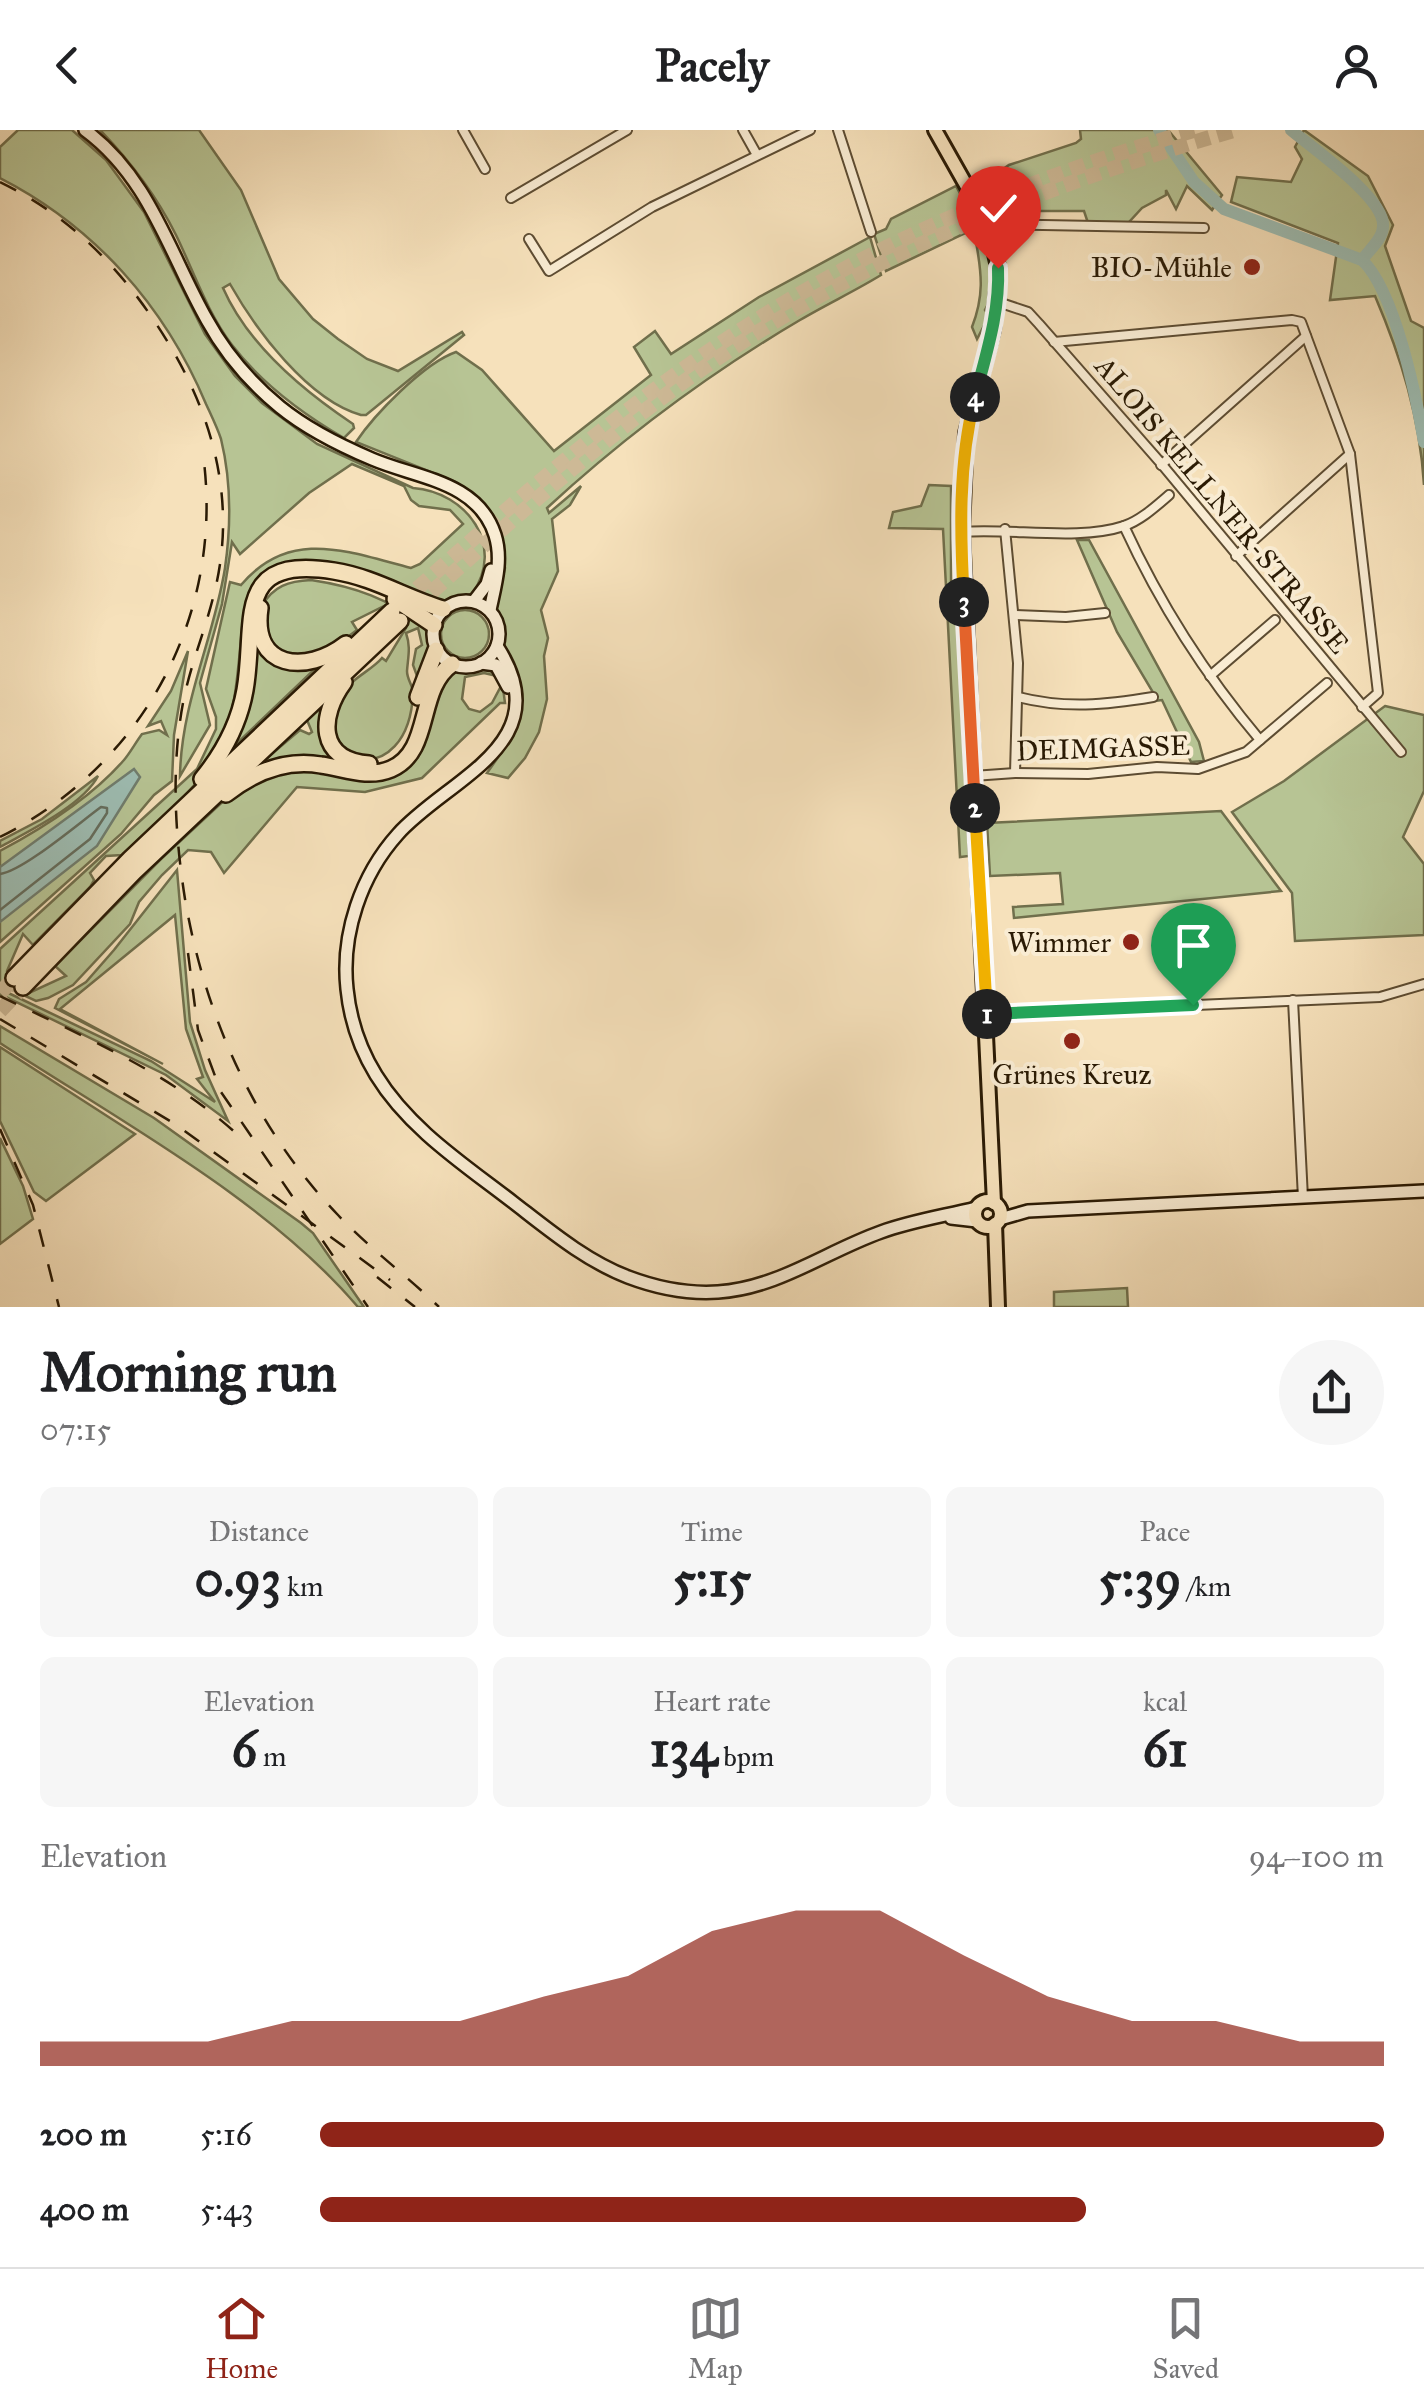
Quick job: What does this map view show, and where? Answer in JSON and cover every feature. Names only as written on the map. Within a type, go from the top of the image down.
[{"type":"highway","points":[[188,804],[235,727],[246,686],[252,605],[259,589],[272,578],[306,567],[338,571],[443,609]]},
{"type":"highway","points":[[434,625],[393,598],[306,576],[290,578],[266,594],[258,626],[263,642],[280,660],[314,662],[396,616],[332,699],[325,725],[330,740],[342,755],[355,762],[388,760],[407,744],[422,685],[436,650]]},
{"type":"highway","points":[[366,652],[18,983],[188,804],[371,630]]},
{"type":"highway","points":[[208,800],[281,765],[319,764],[360,773],[392,769],[413,748],[432,688],[441,672],[452,664]]},
{"type":"main road","points":[[86,130],[116,158],[150,204],[207,321],[253,382],[308,428],[374,460],[463,493],[490,522],[499,555],[490,610]]},
{"type":"main road","points":[[935,130],[988,224],[998,259],[998,302],[966,433],[962,532],[987,1014],[992,1166],[988,1214],[998,1307]]},
{"type":"main road","points":[[426,478],[464,502],[488,535],[492,549],[490,572],[487,584],[474,601]]},
{"type":"main road","points":[[514,706],[504,676],[496,666],[452,664],[436,650],[434,625],[443,609],[459,601],[474,601],[490,610],[499,626],[498,646],[512,676],[514,706],[512,722],[495,754],[420,812],[376,862],[351,924],[346,962],[352,1016],[375,1074],[396,1104],[445,1150],[578,1250],[627,1277],[681,1291],[750,1288],[788,1275],[880,1232],[936,1218],[1424,1191]]},
{"type":"main road","points":[[482,663],[498,646]]},
{"type":"street","points":[[463,130],[485,169]]},
{"type":"street","points":[[511,198],[627,130]]},
{"type":"street","points":[[743,130],[757,155]]},
{"type":"street","points":[[529,238],[549,271],[652,207],[810,130]]},
{"type":"street","points":[[838,130],[871,232]]},
{"type":"street","points":[[988,224],[1204,228]]},
{"type":"street","name":"ALOIS KELLNER-STRASSE","points":[[998,302],[1028,312],[1161,464],[1401,752]]},
{"type":"street","points":[[1054,342],[1301,322],[1350,454],[1378,692],[1362,707]]},
{"type":"street","points":[[1161,464],[1306,336]]},
{"type":"street","points":[[1236,556],[1350,454]]},
{"type":"street","points":[[962,532],[1005,529],[1075,534],[1124,526],[1168,495]]},
{"type":"street","points":[[1124,526],[1210,676],[1260,740]]},
{"type":"street","points":[[1005,529],[1016,616],[1015,773]]},
{"type":"street","points":[[1016,616],[1066,618],[1106,613]]},
{"type":"street","points":[[1210,676],[1275,620]]},
{"type":"street","name":"DEIMGASSE","points":[[973,776],[1088,774],[1158,767],[1198,769],[1232,759],[1328,683]]},
{"type":"street","points":[[1018,697],[1072,706],[1153,697]]},
{"type":"street","points":[[987,1014],[1380,998],[1424,984]]},
{"type":"street","points":[[1293,1000],[1303,1198]]},
{"type":"green space","points":[[18,130],[72,130],[106,160],[144,212],[205,334],[235,376],[262,403],[317,444],[413,488],[450,500],[476,524],[485,558],[472,594],[441,603],[357,570],[326,563],[296,562],[271,569],[252,587],[243,619],[230,716],[211,762],[176,805],[122,855],[106,856],[90,873],[94,880],[90,887],[33,945],[23,934],[7,971],[29,993],[66,976],[55,966],[232,793],[293,767],[363,776],[405,762],[431,696],[453,671],[487,668],[497,676],[484,673],[465,677],[462,699],[469,709],[480,712],[492,703],[500,688],[505,703],[500,703],[422,778],[365,792],[297,787],[224,873],[211,852],[188,850],[139,902],[130,924],[73,985],[36,1001],[0,984],[0,949],[197,769],[216,729],[206,689],[230,582],[241,585],[260,567],[300,550],[342,551],[411,568],[463,524],[450,510],[419,506],[404,486],[352,464],[309,493],[240,554],[232,542],[222,604],[200,683],[210,725],[180,776],[186,723],[227,552],[228,487],[221,439],[170,334],[123,272],[66,220],[0,178],[0,147]]},
{"type":"green space","points":[[100,130],[199,130],[241,190],[279,279],[313,319],[367,359],[398,371],[462,332],[464,335],[366,415],[361,415],[341,407],[303,379],[269,342],[230,284],[223,288],[247,329],[278,365],[353,424],[354,428],[344,438],[283,397],[232,345],[160,206]]},
{"type":"green space","points":[[1080,130],[1168,130],[1222,195],[1212,210],[1187,186],[1176,209],[1166,190],[1166,195],[1142,208],[1129,222],[1088,223],[1084,211],[996,211],[991,194],[982,184],[1009,165],[1076,143],[1081,139]]},
{"type":"green space","points":[[1304,130],[1368,176],[1393,225],[1385,246],[1411,321],[1424,328],[1424,485],[1408,388],[1375,296],[1330,300],[1338,243],[1231,202],[1237,177],[1291,182],[1302,159],[1295,147]]},
{"type":"green space","points":[[956,186],[978,227],[886,271],[874,234],[886,229],[891,219]]},
{"type":"green space","points":[[870,237],[881,275],[766,340],[701,384],[606,456],[547,508],[549,513],[581,486],[570,505],[552,519],[558,571],[541,610],[548,638],[544,656],[547,699],[539,732],[525,758],[508,778],[487,773],[513,736],[520,714],[521,690],[495,611],[505,568],[500,529],[483,502],[456,482],[356,442],[401,391],[429,367],[456,352],[482,370],[554,451],[651,375],[634,347],[655,331],[671,354],[759,297]]},
{"type":"green space","points":[[984,237],[992,284],[985,310],[989,316],[977,339],[972,327],[981,285],[976,242]]},
{"type":"green space","points":[[929,485],[951,486],[951,584],[956,599],[969,856],[960,857],[943,529],[889,528],[893,512],[921,506]]},
{"type":"green space","points":[[1077,540],[1089,540],[1199,742],[1204,761],[1191,762],[1162,700],[1154,701],[1154,694],[1117,632]]},
{"type":"green space","points":[[311,580],[371,595],[425,625],[429,650],[417,676],[413,665],[416,649],[422,645],[418,628],[406,633],[407,674],[413,693],[407,725],[395,746],[379,757],[362,759],[347,753],[336,739],[334,719],[347,688],[382,658],[386,661],[406,628],[386,605],[352,622],[357,630],[334,647],[293,660],[267,643],[262,606],[282,586]]},
{"type":"green space","points":[[465,610],[482,617],[489,634],[482,651],[465,658],[448,651],[441,634],[448,617]]},
{"type":"green space","points":[[252,641],[290,666],[318,666],[231,749]]},
{"type":"green space","points":[[188,651],[174,735],[172,781],[154,795],[121,834],[0,942],[0,851],[82,799],[124,760],[142,734],[159,730],[167,735],[161,721],[148,726],[171,691]]},
{"type":"green space","points":[[325,701],[322,728],[345,764],[254,769],[300,730],[312,732],[307,720]]},
{"type":"green space","points":[[1385,706],[1424,715],[1424,791],[1403,837],[1424,864],[1424,935],[1295,941],[1292,893],[1232,812],[1284,781]]},
{"type":"green space","points":[[98,776],[68,807],[0,847],[0,841],[42,819]]},
{"type":"green space","points":[[1221,811],[1281,891],[1014,918],[1013,907],[1063,904],[1060,873],[990,876],[987,823]]},
{"type":"green space","points":[[177,870],[190,1022],[205,1070],[228,1121],[166,1075],[0,994],[0,989],[151,1061],[215,1102],[197,1079],[203,1077],[186,1029],[175,915],[60,1009],[163,1064],[55,1008],[59,999],[86,982]]},
{"type":"green space","points":[[0,1026],[154,1118],[301,1223],[313,1233],[364,1307],[358,1307],[280,1231],[236,1197],[0,1043]]},
{"type":"green space","points":[[0,1047],[135,1134],[46,1201],[34,1192],[0,1121]]},
{"type":"green space","points":[[0,1138],[23,1186],[33,1219],[0,1244]]},
{"type":"green space","points":[[1127,1288],[1128,1307],[1054,1307],[1054,1292]]},
{"type":"water","points":[[134,769],[140,777],[97,846],[0,922],[0,867]]},
{"type":"waterway","points":[[1159,130],[1194,182],[1224,209],[1362,260],[1374,275],[1394,319],[1424,442]]},
{"type":"waterway","points":[[1291,130],[1360,188],[1380,215],[1381,235],[1362,260]]},
{"type":"tunnel","points":[[400,604],[610,424],[698,359],[797,296],[962,212],[1077,168],[1195,130]]},
{"type":"tunnel","points":[[414,608],[634,419],[774,322],[900,254],[964,225],[1097,174],[1235,130]]},
{"type":"tunnel","points":[[0,993],[14,978]]},
{"type":"tunnel","points":[[0,1011],[23,987]]},
{"type":"railway","points":[[0,182],[68,225],[123,279],[174,353],[204,418],[221,486],[221,558],[183,703],[176,777],[179,851],[194,943],[220,1028],[258,1108],[282,1146],[338,1215],[439,1307]]},
{"type":"railway","points":[[0,837],[51,806],[96,769],[133,726],[164,678],[186,627],[201,571],[207,513],[203,454]]},
{"type":"railway","points":[[188,953],[198,1030],[221,1092],[368,1307]]},
{"type":"railway","points":[[0,996],[155,1074],[239,1136]]},
{"type":"railway","points":[[0,1019],[175,1124],[390,1280]]},
{"type":"railway","points":[[0,1129],[33,1205],[59,1307]]},
{"type":"railway","points":[[377,1277],[415,1307]]},
{"type":"place","name":"BIO-Mühle","points":[[1252,267]]},
{"type":"place","name":"Wimmer","points":[[1131,942]]},
{"type":"place","name":"Grünes Kreuz","points":[[1072,1041]]},
{"type":"route","points":[[998,268],[998,302],[966,433],[962,484],[962,579],[987,1014],[1193,1005]]}]
